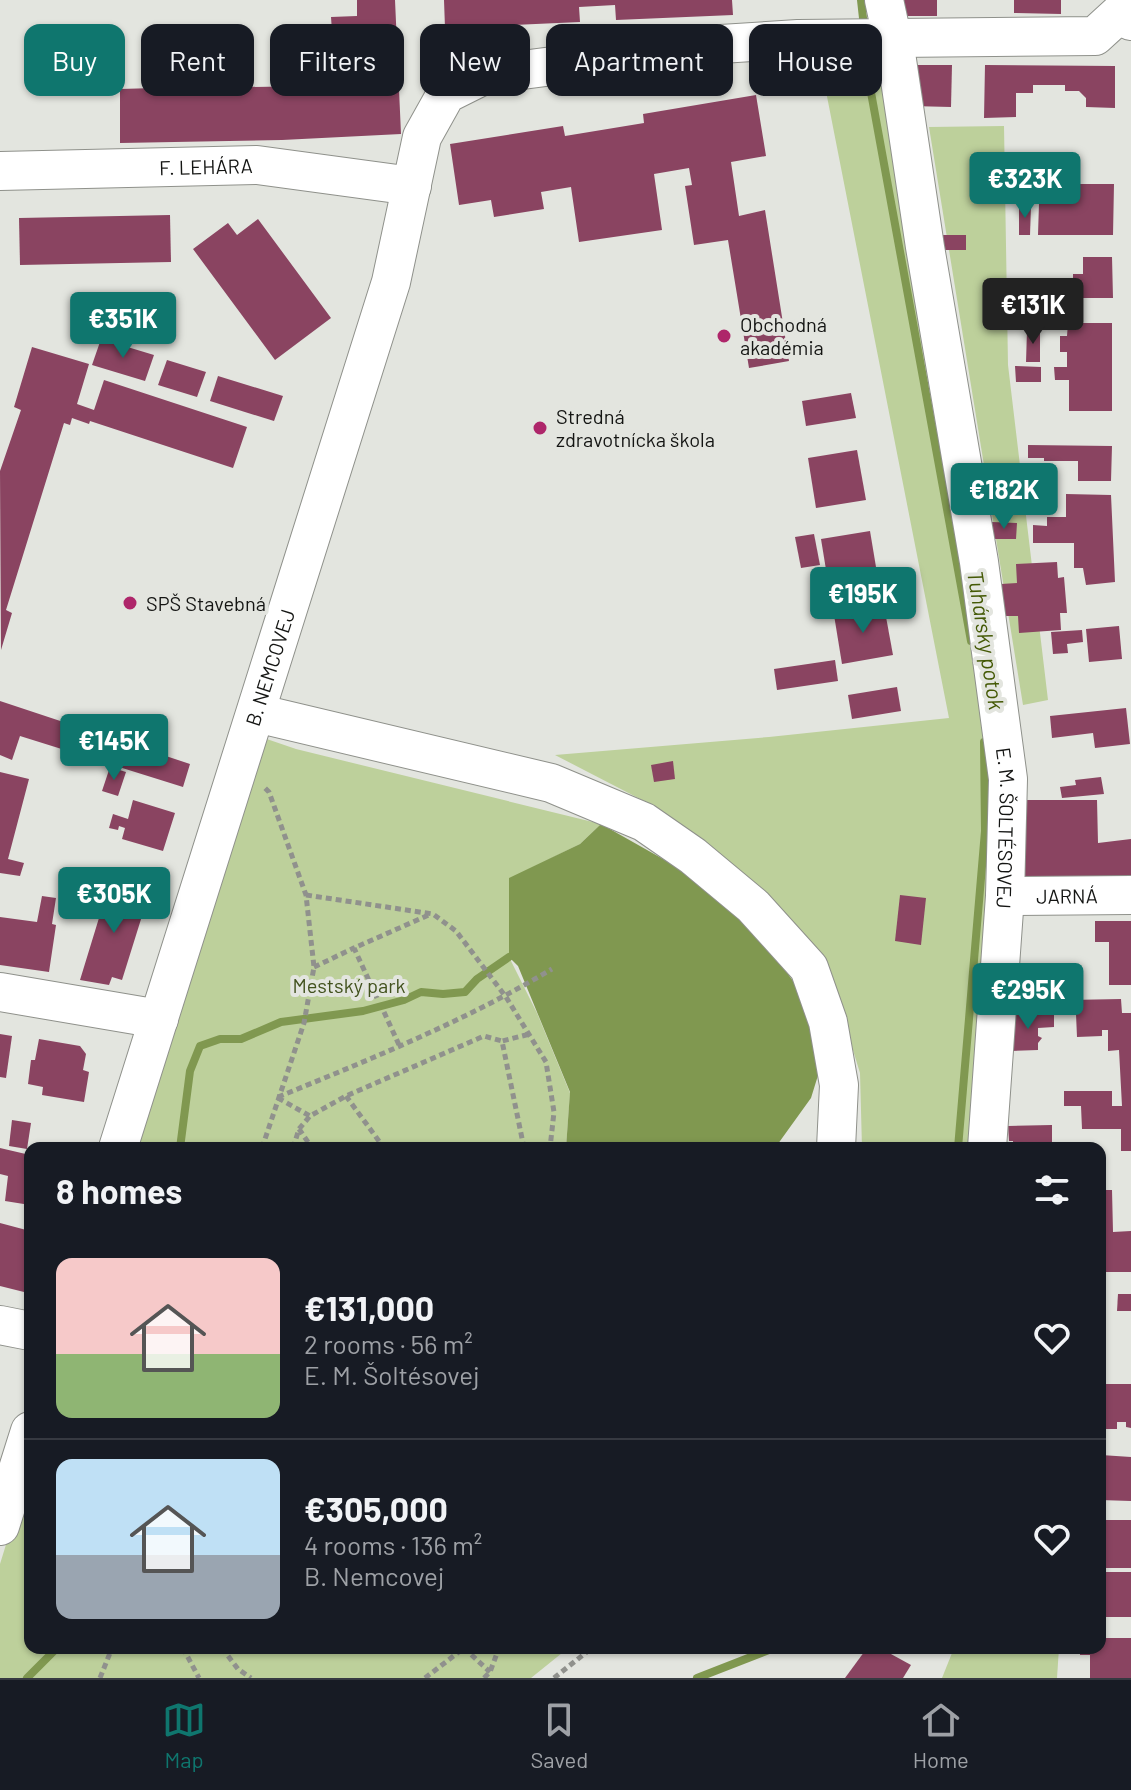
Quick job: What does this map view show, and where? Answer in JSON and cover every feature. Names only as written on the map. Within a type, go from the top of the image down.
[{"type":"street","name":"B. NEMCOVEJ","points":[[120,1142],[391,282],[422,137],[446,94],[484,75],[721,44],[837,37],[887,24],[1095,36],[1126,19]]},
{"type":"street","name":"E. M. ŠOLTÉSOVEJ","points":[[887,24],[979,562],[1008,779],[1005,896],[987,1142]]},
{"type":"street","name":"F. LEHÁRA","points":[[0,171],[257,165],[412,186]]},
{"type":"street","points":[[256,713],[551,783],[644,822],[693,856],[753,906],[809,968],[828,1022],[839,1085],[836,1142]]},
{"type":"street","name":"JARNÁ","points":[[1005,896],[1131,895]]},
{"type":"street","points":[[0,992],[159,1019]]},
{"type":"street","points":[[0,1325],[24,1330]]},
{"type":"street","points":[[0,1526],[24,1450]]},
{"type":"path","points":[[264,1142],[304,1023],[314,967],[306,895],[269,792]]},
{"type":"path","points":[[306,895],[433,914],[456,931],[506,997],[546,1062],[554,1112],[551,1142]]},
{"type":"path","points":[[314,967],[433,914]]},
{"type":"path","points":[[354,948],[377,998]]},
{"type":"path","points":[[277,1098],[400,1047],[506,997],[552,969]]},
{"type":"path","points":[[384,1012],[400,1047]]},
{"type":"path","points":[[295,1142],[299,1129],[310,1116],[346,1096],[484,1036],[502,1041],[530,1034]]},
{"type":"path","points":[[502,1041],[523,1142]]},
{"type":"path","points":[[346,1096],[380,1142]]},
{"type":"path","points":[[277,1098],[310,1116]]},
{"type":"path","points":[[299,1129],[308,1142]]},
{"type":"path","points":[[100,1678],[110,1654]]},
{"type":"path","points":[[186,1654],[199,1678]]},
{"type":"path","points":[[227,1654],[238,1669],[251,1678]]},
{"type":"path","points":[[425,1678],[456,1654]]},
{"type":"path","points":[[470,1654],[490,1672]]},
{"type":"path","points":[[484,1678],[490,1672],[497,1654]]},
{"type":"path","points":[[554,1678],[581,1654]]},
{"type":"green space","points":[[892,64],[1007,767],[980,1142],[862,1142],[860,1073],[825,959],[735,868],[644,801],[555,755],[949,718],[827,96],[882,96],[882,65]]},
{"type":"green space","points":[[1004,126],[1008,365],[1048,700],[1023,705],[929,127]]},
{"type":"green space","name":"Mestský park","points":[[255,735],[296,749],[601,824],[580,844],[509,879],[509,957],[537,1013],[570,1093],[566,1142],[130,1142]]},
{"type":"green space","points":[[24,1486],[24,1654],[561,1654],[531,1678],[0,1678],[0,1564]]},
{"type":"green space","points":[[952,1654],[1059,1654],[1057,1678],[942,1678]]},
{"type":"shaded area","points":[[601,824],[686,872],[763,940],[807,1000],[824,1056],[811,1098],[779,1142],[566,1142],[570,1092],[518,966],[509,957],[509,878],[580,844]]},
{"type":"building","points":[[357,0],[395,0],[396,24],[331,24],[331,17],[357,16]]},
{"type":"building","points":[[444,0],[732,0],[733,15],[616,20],[615,5],[579,7],[580,22],[445,24]]},
{"type":"building","points":[[889,0],[937,0],[937,16],[891,16]]},
{"type":"building","points":[[1014,0],[1061,0],[1061,14],[1014,13]]},
{"type":"building","points":[[912,65],[952,65],[951,107],[911,106]]},
{"type":"building","points":[[985,65],[1115,66],[1115,108],[1086,107],[1086,98],[1079,91],[1065,91],[1065,85],[1033,85],[1033,93],[1016,93],[1016,117],[984,118]]},
{"type":"building","points":[[254,87],[270,87],[270,96],[399,96],[401,134],[120,143],[120,96],[125,96],[125,89],[141,88],[141,96],[254,96]]},
{"type":"building","points":[[756,96],[766,156],[731,162],[739,216],[765,210],[789,361],[749,368],[728,240],[694,245],[685,186],[692,185],[689,168],[654,174],[662,230],[579,242],[571,187],[541,192],[544,209],[494,217],[491,200],[459,205],[450,144],[563,126],[565,136],[644,123],[643,114]]},
{"type":"building","points":[[1069,184],[1114,184],[1113,235],[1038,235],[1039,203],[1068,204]]},
{"type":"building","points":[[1019,206],[1031,206],[1030,235],[1019,235]]},
{"type":"building","points":[[170,215],[171,262],[20,265],[19,218]]},
{"type":"building","points":[[258,219],[331,318],[275,360],[193,249],[228,223],[237,235]]},
{"type":"building","points":[[941,235],[966,235],[966,250],[942,250]]},
{"type":"building","points":[[1083,257],[1112,257],[1113,298],[1063,298],[1063,284],[1073,284],[1073,274],[1083,274]]},
{"type":"building","points":[[1013,307],[1038,307],[1038,322],[1013,322]]},
{"type":"building","points":[[1068,323],[1112,323],[1112,411],[1069,411],[1069,380],[1055,380],[1054,367],[1067,367],[1067,352],[1060,352],[1060,336],[1067,336]]},
{"type":"building","points":[[1027,330],[1040,330],[1040,362],[1026,362]]},
{"type":"building","points":[[101,339],[154,355],[145,381],[92,365]]},
{"type":"building","points":[[32,347],[89,364],[77,404],[94,410],[104,380],[247,427],[233,468],[90,421],[89,424],[72,418],[70,425],[64,423],[6,610],[12,613],[1,650],[0,471],[21,410],[14,407]]},
{"type":"building","points":[[167,360],[206,372],[197,397],[158,385]]},
{"type":"building","points":[[1015,366],[1041,367],[1041,382],[1016,382]]},
{"type":"building","points":[[218,376],[283,396],[274,421],[210,401]]},
{"type":"building","points":[[851,393],[856,418],[806,426],[802,401]]},
{"type":"building","points":[[1028,445],[1112,446],[1111,481],[1078,481],[1078,461],[1028,458]]},
{"type":"building","points":[[857,450],[866,500],[816,508],[808,458]]},
{"type":"building","points":[[1066,494],[1111,495],[1115,582],[1086,585],[1083,568],[1074,568],[1074,543],[1033,543],[1033,525],[1047,526],[1047,517],[1066,517]]},
{"type":"building","points":[[992,522],[1017,523],[1016,539],[993,539]]},
{"type":"building","points":[[870,531],[878,579],[829,588],[821,539]]},
{"type":"building","points":[[814,534],[820,565],[801,568],[795,537]]},
{"type":"building","points":[[1057,562],[1058,578],[1064,577],[1067,613],[1060,613],[1061,630],[1019,633],[1018,616],[1003,616],[1001,584],[1017,583],[1016,564]]},
{"type":"building","points":[[884,606],[893,655],[842,664],[834,615]]},
{"type":"building","points":[[1119,626],[1122,659],[1089,662],[1086,629]]},
{"type":"building","points":[[1082,630],[1083,642],[1067,644],[1068,653],[1053,654],[1051,632]]},
{"type":"building","points":[[835,660],[838,681],[777,690],[774,669]]},
{"type":"building","points":[[897,687],[901,711],[852,719],[848,695]]},
{"type":"building","points":[[0,701],[190,764],[183,787],[20,736],[12,760],[0,755]]},
{"type":"building","points":[[1126,708],[1130,744],[1095,748],[1093,733],[1052,738],[1050,716]]},
{"type":"building","points":[[673,761],[675,779],[654,782],[651,765]]},
{"type":"building","points":[[110,767],[126,772],[118,796],[102,791]]},
{"type":"building","points":[[0,772],[29,779],[8,859],[24,863],[20,876],[0,873]]},
{"type":"building","points":[[1101,777],[1104,794],[1062,798],[1060,787],[1076,785],[1075,780]]},
{"type":"building","points":[[133,800],[175,813],[163,851],[122,839],[125,828],[109,828],[113,814],[128,819]]},
{"type":"building","points":[[1018,800],[1097,800],[1098,843],[1131,839],[1131,879],[1022,879]]},
{"type":"building","points":[[110,882],[138,890],[136,897],[147,900],[122,980],[112,977],[109,985],[80,980]]},
{"type":"building","points":[[900,895],[926,898],[921,945],[895,941]]},
{"type":"building","points":[[42,896],[56,898],[52,924],[56,925],[49,972],[0,965],[0,917],[37,922]]},
{"type":"building","points":[[1095,921],[1131,921],[1131,985],[1109,985],[1109,942],[1095,942]]},
{"type":"building","points":[[1121,999],[1122,1013],[1131,1013],[1131,1151],[1121,1151],[1121,1129],[1082,1129],[1081,1106],[1064,1106],[1064,1091],[1112,1091],[1112,1106],[1122,1106],[1119,1050],[1108,1051],[1108,1030],[1102,1030],[1102,1036],[1077,1037],[1076,1014],[1069,1014],[1069,1000]]},
{"type":"building","points":[[1054,1014],[1054,1027],[1038,1028],[1038,1036],[1042,1038],[1038,1050],[1009,1051],[1012,1015]]},
{"type":"building","points":[[0,1034],[12,1036],[6,1078],[0,1077]]},
{"type":"building","points":[[39,1039],[80,1046],[86,1054],[83,1070],[89,1072],[84,1102],[42,1095],[43,1087],[28,1084],[31,1060],[35,1060]]},
{"type":"building","points":[[12,1120],[31,1123],[24,1148],[9,1146]]},
{"type":"building","points":[[1052,1125],[1052,1142],[1009,1141],[1008,1126]]},
{"type":"building","points":[[0,1148],[24,1154],[24,1204],[5,1201],[8,1176],[0,1174]]},
{"type":"building","points":[[1106,1190],[1112,1190],[1113,1232],[1131,1231],[1131,1272],[1106,1272]]},
{"type":"building","points":[[0,1223],[24,1229],[24,1292],[0,1286]]},
{"type":"building","points":[[1118,1294],[1131,1294],[1131,1311],[1117,1311]]},
{"type":"building","points":[[1106,1384],[1131,1384],[1131,1428],[1126,1427],[1126,1422],[1117,1422],[1117,1429],[1106,1429]]},
{"type":"building","points":[[1106,1455],[1131,1457],[1131,1501],[1106,1500]]},
{"type":"building","points":[[1106,1520],[1131,1520],[1131,1568],[1106,1568]]},
{"type":"building","points":[[1106,1572],[1131,1572],[1131,1617],[1106,1617]]},
{"type":"building","points":[[1106,1638],[1131,1638],[1131,1678],[1090,1678],[1090,1655],[1080,1655],[1106,1654]]},
{"type":"building","points":[[863,1654],[891,1654],[911,1665],[903,1678],[845,1678]]},
{"type":"waterway","name":"Tuhársky potok","points":[[861,0],[864,24]]},
{"type":"waterway","name":"Tuhársky potok","points":[[872,96],[971,641]]},
{"type":"waterway","name":"Tuhársky potok","points":[[959,1142],[985,831],[984,742]]},
{"type":"waterway","points":[[181,1142],[190,1071],[200,1046],[220,1039],[241,1039],[281,1022],[363,1011],[421,992],[465,992],[477,979],[509,957]]},
{"type":"waterway","points":[[27,1678],[51,1654]]},
{"type":"waterway","name":"Tuhársky potok","points":[[697,1678],[759,1654]]},
{"type":"place","name":"Obchodná akadémia","points":[[724,336]]},
{"type":"place","name":"Stredná zdravotnícka škola","points":[[540,428]]},
{"type":"place","name":"SPŠ Stavebná","points":[[130,603]]}]
